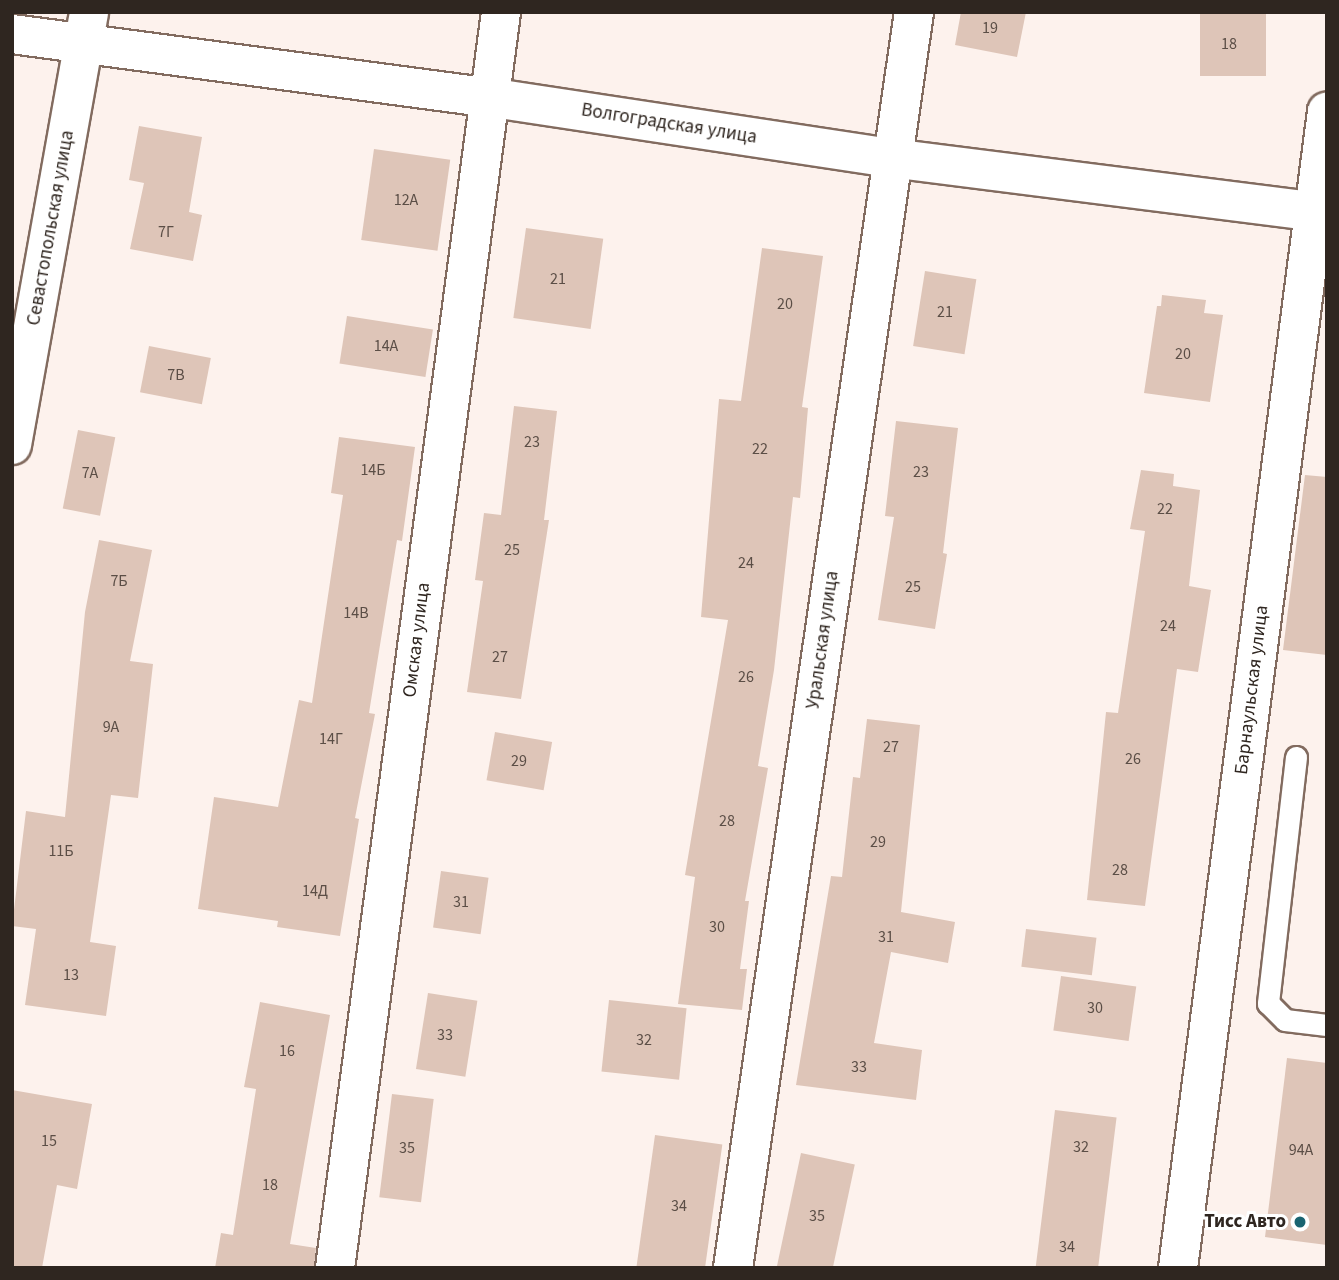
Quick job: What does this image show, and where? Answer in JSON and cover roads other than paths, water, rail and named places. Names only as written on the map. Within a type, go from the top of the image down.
[{"type":"street","name":"Омская улица","points":[[335,1268],[487,97],[501,12]]},
{"type":"street","name":"Уральская улица","points":[[733,1268],[914,12]]},
{"type":"street","name":"Волгоградская улица","points":[[12,34],[87,27],[487,97],[891,158],[1320,212]]},
{"type":"street","name":"Севастопольская улица","points":[[12,444],[87,27]]},
{"type":"street","name":"Барнаульская улица","points":[[1178,1268],[1320,212],[1327,112]]},
{"type":"lane","points":[[1296,757],[1268,1003],[1286,1020],[1327,1025]]},
{"type":"place","name":"Тисс Авто","points":[[1300,1222]]}]
